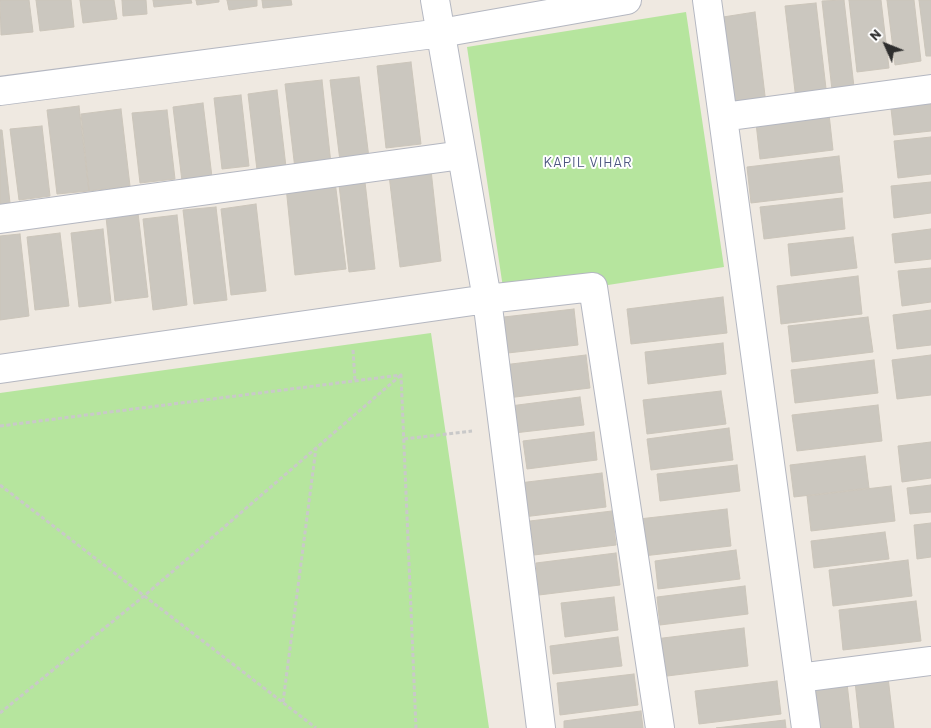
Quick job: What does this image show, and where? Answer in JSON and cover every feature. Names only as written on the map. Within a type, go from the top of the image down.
[{"type":"street","points":[[436,0],[487,299],[541,728]]},
{"type":"street","points":[[0,90],[441,33],[627,0]]},
{"type":"street","points":[[707,0],[806,728]]},
{"type":"street","points":[[722,117],[931,89]]},
{"type":"street","points":[[0,219],[462,155]]},
{"type":"street","points":[[0,369],[487,299],[593,287],[660,728]]},
{"type":"street","points":[[799,678],[931,661]]},
{"type":"path","points":[[0,426],[401,375]]},
{"type":"path","points":[[401,375],[416,728]]},
{"type":"path","points":[[0,714],[144,596],[401,375]]},
{"type":"path","points":[[404,440],[503,427]]},
{"type":"path","points":[[283,702],[316,448]]},
{"type":"path","points":[[0,485],[316,728]]},
{"type":"green space","points":[[686,12],[724,267],[505,301],[467,47]]},
{"type":"green space","points":[[431,333],[489,728],[0,728],[0,393]]},
{"type":"building","points":[[0,0],[29,0],[33,32],[1,35]]},
{"type":"building","points":[[36,0],[71,0],[74,27],[40,31]]},
{"type":"building","points":[[80,0],[114,0],[117,19],[83,23]]},
{"type":"building","points":[[122,0],[146,0],[147,14],[123,16]]},
{"type":"building","points":[[153,0],[191,0],[192,3],[154,7]]},
{"type":"building","points":[[196,0],[219,0],[219,2],[197,5]]},
{"type":"building","points":[[227,0],[257,0],[257,6],[229,10]]},
{"type":"building","points":[[262,0],[291,0],[292,5],[263,8]]},
{"type":"building","points":[[844,0],[854,87],[832,90],[822,1]]},
{"type":"building","points":[[849,0],[881,0],[889,68],[857,72]]},
{"type":"building","points":[[887,0],[914,0],[921,61],[895,65]]},
{"type":"building","points":[[919,0],[931,0],[931,56],[926,56]]},
{"type":"building","points":[[816,3],[827,97],[796,100],[785,6]]},
{"type":"building","points":[[755,12],[766,104],[734,108],[723,17]]},
{"type":"building","points":[[411,62],[421,144],[386,148],[377,66]]},
{"type":"building","points":[[359,77],[369,158],[340,161],[330,80]]},
{"type":"building","points":[[322,80],[331,164],[295,169],[285,84]]},
{"type":"building","points":[[277,90],[286,167],[257,170],[248,94]]},
{"type":"building","points":[[241,95],[249,166],[222,169],[214,98]]},
{"type":"building","points":[[931,95],[931,131],[894,135],[890,100]]},
{"type":"building","points":[[203,103],[212,177],[182,181],[173,107]]},
{"type":"building","points":[[79,106],[89,191],[57,194],[47,110]]},
{"type":"building","points":[[121,109],[130,186],[89,191],[81,114]]},
{"type":"building","points":[[167,110],[175,179],[140,183],[132,113]]},
{"type":"building","points":[[829,114],[833,150],[760,159],[756,123]]},
{"type":"building","points":[[42,126],[50,196],[19,200],[10,129]]},
{"type":"building","points":[[0,130],[2,130],[11,212],[0,213]]},
{"type":"building","points":[[931,137],[931,174],[898,178],[894,141]]},
{"type":"building","points":[[839,156],[843,192],[751,203],[747,167]]},
{"type":"building","points":[[431,170],[441,261],[400,267],[389,175]]},
{"type":"building","points":[[335,181],[346,269],[295,275],[286,187]]},
{"type":"building","points":[[365,182],[375,269],[349,272],[339,185]]},
{"type":"building","points":[[931,182],[931,213],[894,218],[891,186]]},
{"type":"building","points":[[842,198],[845,229],[764,239],[760,207]]},
{"type":"building","points":[[256,204],[266,291],[231,295],[221,209]]},
{"type":"building","points":[[216,207],[227,300],[194,304],[183,210]]},
{"type":"building","points":[[138,213],[148,297],[115,301],[106,217]]},
{"type":"building","points":[[177,215],[187,305],[153,310],[143,219]]},
{"type":"building","points":[[103,229],[111,303],[79,307],[71,233]]},
{"type":"building","points":[[931,229],[931,259],[895,263],[892,234]]},
{"type":"building","points":[[60,233],[69,306],[35,310],[27,237]]},
{"type":"building","points":[[20,234],[29,316],[0,320],[0,236]]},
{"type":"building","points":[[853,237],[857,268],[791,276],[788,244]]},
{"type":"building","points":[[931,268],[931,302],[902,306],[898,271]]},
{"type":"building","points":[[858,276],[862,314],[781,324],[777,286]]},
{"type":"building","points":[[723,297],[727,333],[631,344],[627,309]]},
{"type":"building","points":[[574,309],[578,345],[499,354],[495,318]]},
{"type":"building","points":[[931,310],[931,345],[897,349],[893,315]]},
{"type":"building","points":[[868,317],[873,352],[792,362],[788,326]]},
{"type":"building","points":[[723,343],[726,374],[648,384],[645,352]]},
{"type":"building","points":[[586,355],[590,388],[507,398],[503,365]]},
{"type":"building","points":[[931,355],[931,395],[897,399],[892,360]]},
{"type":"building","points":[[874,360],[878,393],[795,403],[791,370]]},
{"type":"building","points":[[721,391],[726,424],[647,434],[643,400]]},
{"type":"building","points":[[580,397],[584,425],[514,433],[510,406]]},
{"type":"building","points":[[878,405],[882,441],[797,451],[792,415]]},
{"type":"building","points":[[729,428],[733,460],[651,470],[647,439]]},
{"type":"building","points":[[594,432],[597,460],[527,469],[523,441]]},
{"type":"building","points":[[931,442],[931,478],[902,482],[898,446]]},
{"type":"building","points":[[865,456],[869,488],[794,497],[790,465]]},
{"type":"building","points":[[737,465],[740,491],[660,501],[657,474]]},
{"type":"building","points":[[602,473],[606,507],[523,517],[519,483]]},
{"type":"building","points":[[931,485],[931,512],[910,514],[907,488]]},
{"type":"building","points":[[891,486],[895,521],[811,531],[807,496]]},
{"type":"building","points":[[727,509],[731,546],[643,556],[639,519]]},
{"type":"building","points":[[612,511],[616,545],[534,555],[530,521]]},
{"type":"building","points":[[931,523],[931,557],[917,559],[914,525]]},
{"type":"building","points":[[885,532],[889,559],[814,568],[811,541]]},
{"type":"building","points":[[736,550],[740,579],[658,589],[655,561]]},
{"type":"building","points":[[616,553],[620,585],[539,595],[536,563]]},
{"type":"building","points":[[908,560],[912,596],[833,606],[829,570]]},
{"type":"building","points":[[745,586],[748,614],[660,625],[657,597]]},
{"type":"building","points":[[614,597],[618,630],[565,637],[561,603]]},
{"type":"building","points":[[916,601],[921,641],[843,650],[839,610]]},
{"type":"building","points":[[744,628],[748,666],[659,677],[655,639]]},
{"type":"building","points":[[618,637],[622,666],[553,674],[550,646]]},
{"type":"building","points":[[887,669],[894,728],[860,728],[854,672]]},
{"type":"building","points":[[634,674],[638,705],[560,715],[557,683]]},
{"type":"building","points":[[777,681],[781,714],[699,724],[695,691]]},
{"type":"building","points":[[847,683],[852,728],[820,728],[815,687]]},
{"type":"building","points":[[641,711],[643,728],[564,728],[564,721]]},
{"type":"building","points":[[785,720],[786,728],[716,728]]},
{"type":"district","name":"KAPIL VIHAR","points":[[588,162]]}]
